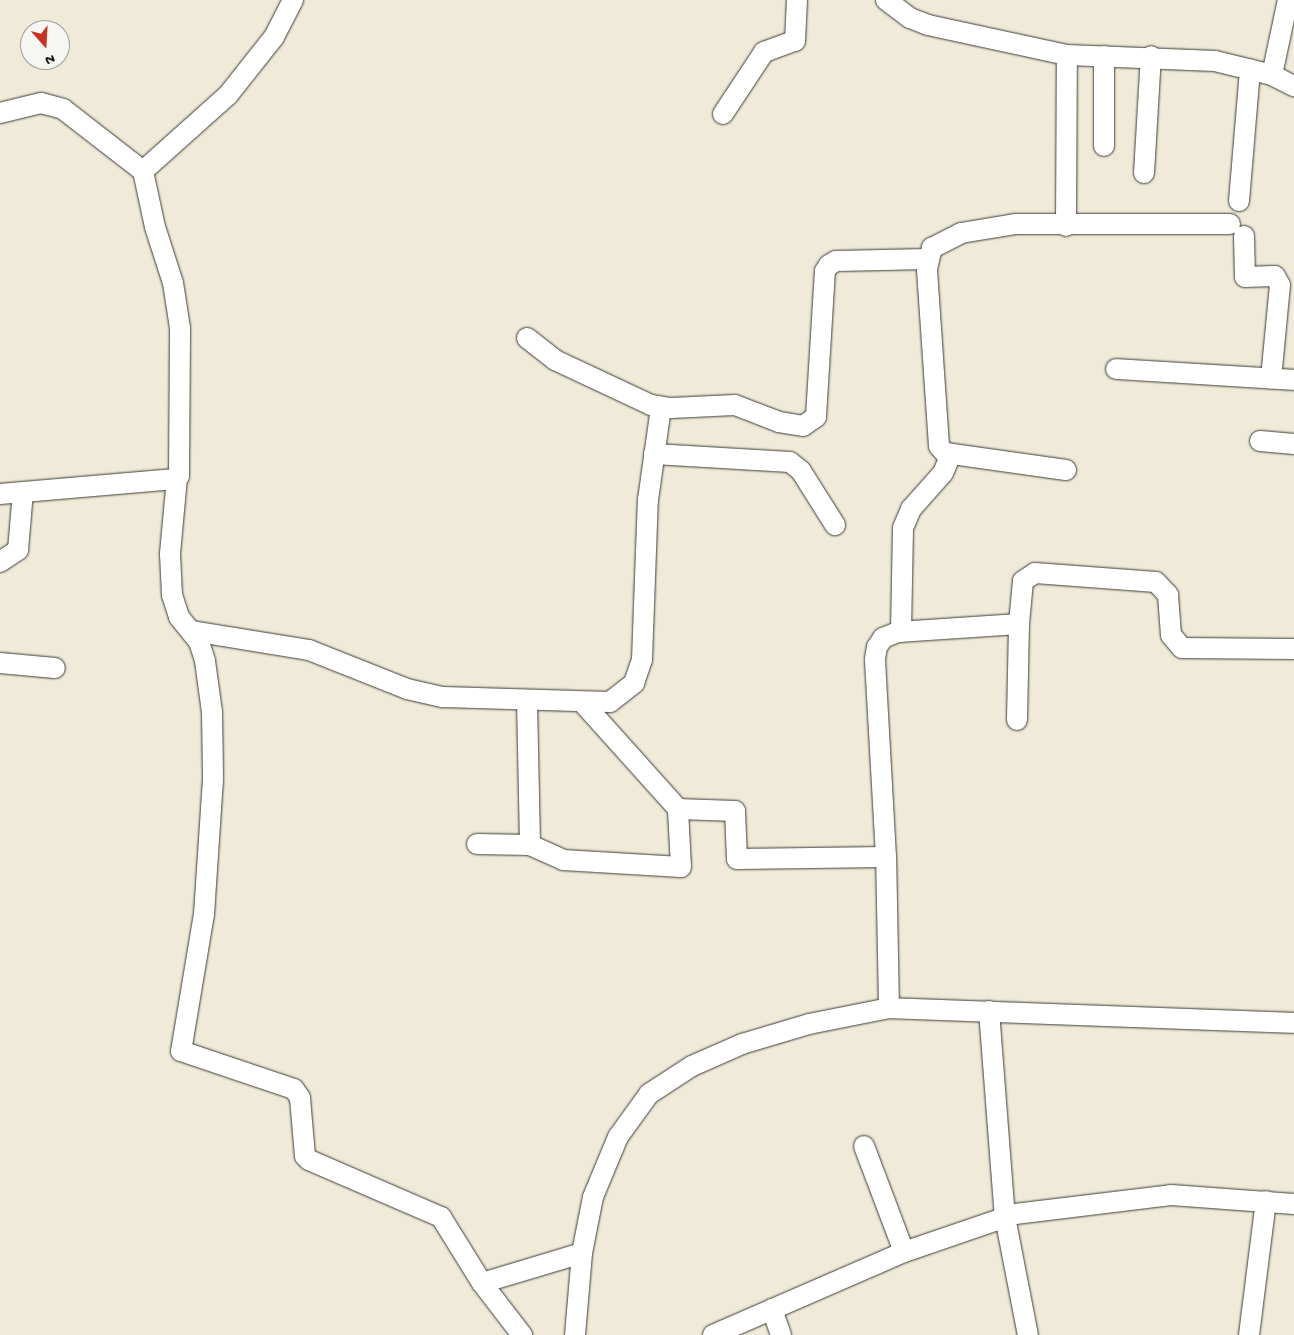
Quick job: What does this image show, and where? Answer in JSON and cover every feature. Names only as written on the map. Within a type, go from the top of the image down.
[{"type":"street","points":[[143,172],[228,96],[274,37],[293,0]]},
{"type":"street","points":[[724,114],[764,52],[794,40],[797,0]]},
{"type":"street","points":[[886,0],[911,9],[928,25],[1067,55],[1151,56],[1215,61],[1272,75],[1294,86]]},
{"type":"street","points":[[1272,75],[1288,0]]},
{"type":"street","points":[[1066,226],[1067,55]]},
{"type":"street","points":[[1104,56],[1104,146]]},
{"type":"street","points":[[1144,173],[1151,56]]},
{"type":"street","points":[[1239,201],[1250,69]]},
{"type":"street","points":[[0,113],[41,103],[63,108],[143,172],[155,227],[173,283],[180,328],[177,478],[170,572],[177,613],[192,631],[200,646],[208,678],[212,779],[204,914],[181,1051],[294,1089],[300,1098],[306,1156],[309,1160],[441,1217],[482,1283],[522,1335]]},
{"type":"street","points":[[1066,470],[950,454],[945,453],[939,446],[928,259],[932,248],[961,233],[1016,224],[1237,230],[1245,277],[1275,276],[1280,285],[1272,379]]},
{"type":"street","points":[[527,338],[554,360],[616,391],[661,408],[735,405],[779,422],[809,424],[816,417],[825,271],[829,265],[836,261],[928,259]]},
{"type":"street","points":[[1116,369],[1294,380]]},
{"type":"street","points":[[192,631],[309,650],[422,694],[527,701],[610,702],[627,691],[639,674],[648,500],[661,408]]},
{"type":"street","points":[[1260,441],[1294,444]]},
{"type":"street","points":[[654,454],[790,462],[805,477],[835,524]]},
{"type":"street","points":[[901,632],[903,528],[911,509],[943,473],[950,454]]},
{"type":"street","points":[[0,494],[177,478]]},
{"type":"street","points":[[0,562],[18,550],[23,492]]},
{"type":"street","points":[[1017,720],[1019,624],[1023,581],[1031,574],[1151,581],[1162,586],[1168,595],[1171,635],[1182,648],[1294,649]]},
{"type":"street","points":[[889,1008],[886,857],[875,659],[877,647],[883,638],[901,632],[1019,624]]},
{"type":"street","points":[[0,663],[55,668]]},
{"type":"street","points":[[527,701],[530,845]]},
{"type":"street","points":[[477,844],[530,845],[563,860],[681,867],[678,809],[583,703]]},
{"type":"street","points":[[678,809],[735,811],[737,858],[886,857]]},
{"type":"street","points":[[575,1335],[582,1253],[593,1197],[607,1159],[626,1125],[649,1094],[663,1083],[711,1056],[742,1044],[809,1024],[889,1008],[1294,1023]]},
{"type":"street","points":[[989,1011],[1006,1218],[1028,1335]]},
{"type":"street","points":[[864,1146],[904,1252]]},
{"type":"street","points":[[713,1335],[904,1252],[1006,1218],[1045,1209],[1171,1195],[1294,1204]]},
{"type":"street","points":[[1249,1335],[1266,1201]]},
{"type":"street","points":[[482,1283],[582,1253]]},
{"type":"street","points":[[772,1310],[781,1335]]}]
